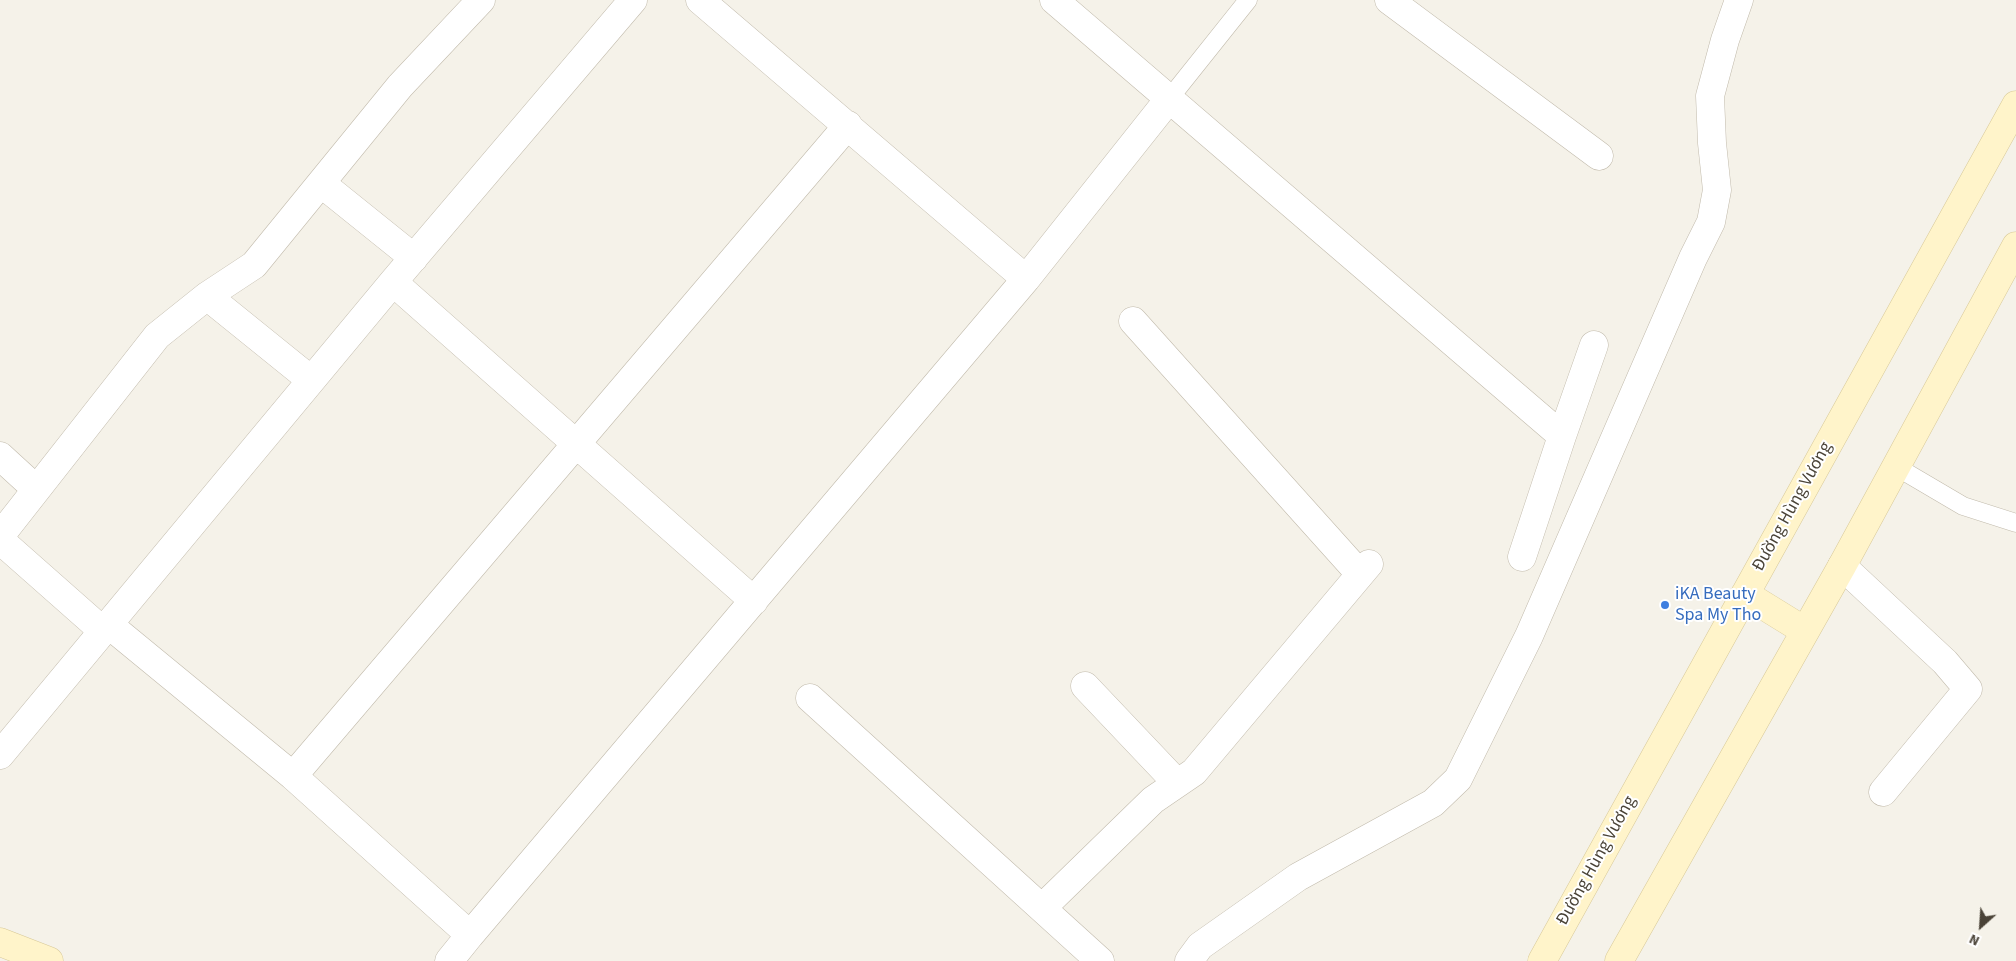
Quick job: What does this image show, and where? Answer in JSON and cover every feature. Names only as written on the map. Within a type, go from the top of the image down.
[{"type":"main road","name":"Đường Hùng Vương","points":[[1542,961],[2016,105]]},
{"type":"main road","points":[[1619,961],[1842,566],[2016,246]]},
{"type":"main road","points":[[1745,594],[1805,630]]},
{"type":"main road","points":[[0,942],[49,961]]},
{"type":"street","points":[[0,536],[157,336],[206,296],[254,265],[400,86],[481,0]]},
{"type":"street","points":[[0,755],[393,282],[633,0]]},
{"type":"street","points":[[700,0],[1026,279]]},
{"type":"street","points":[[1054,0],[1562,436]]},
{"type":"street","points":[[1389,0],[1600,156]]},
{"type":"street","points":[[1190,961],[1200,946],[1298,877],[1433,803],[1458,779],[1529,636],[1693,258],[1711,222],[1717,190],[1710,96],[1725,40],[1739,0]]},
{"type":"street","points":[[449,961],[1026,279],[1169,99]]},
{"type":"street","points":[[293,776],[848,125]]},
{"type":"street","points":[[322,184],[414,258]]},
{"type":"street","points":[[393,282],[754,601]]},
{"type":"street","points":[[206,296],[311,380]]},
{"type":"street","points":[[1042,908],[1153,800],[1194,772],[1364,569],[1133,321]]},
{"type":"street","points":[[1522,557],[1594,345]]},
{"type":"street","points":[[0,456],[36,489]]},
{"type":"street","points":[[0,540],[105,627],[293,776],[470,935]]},
{"type":"street","points":[[1842,566],[1945,662],[1968,689],[1884,792]]},
{"type":"street","points":[[1085,686],[1177,783]]},
{"type":"street","points":[[810,698],[1100,961]]},
{"type":"lane","points":[[1169,99],[1248,0]]},
{"type":"lane","points":[[1895,466],[1963,506],[2016,523]]},
{"type":"place","name":"iKA Beauty Spa My Tho","points":[[1665,605]]}]
